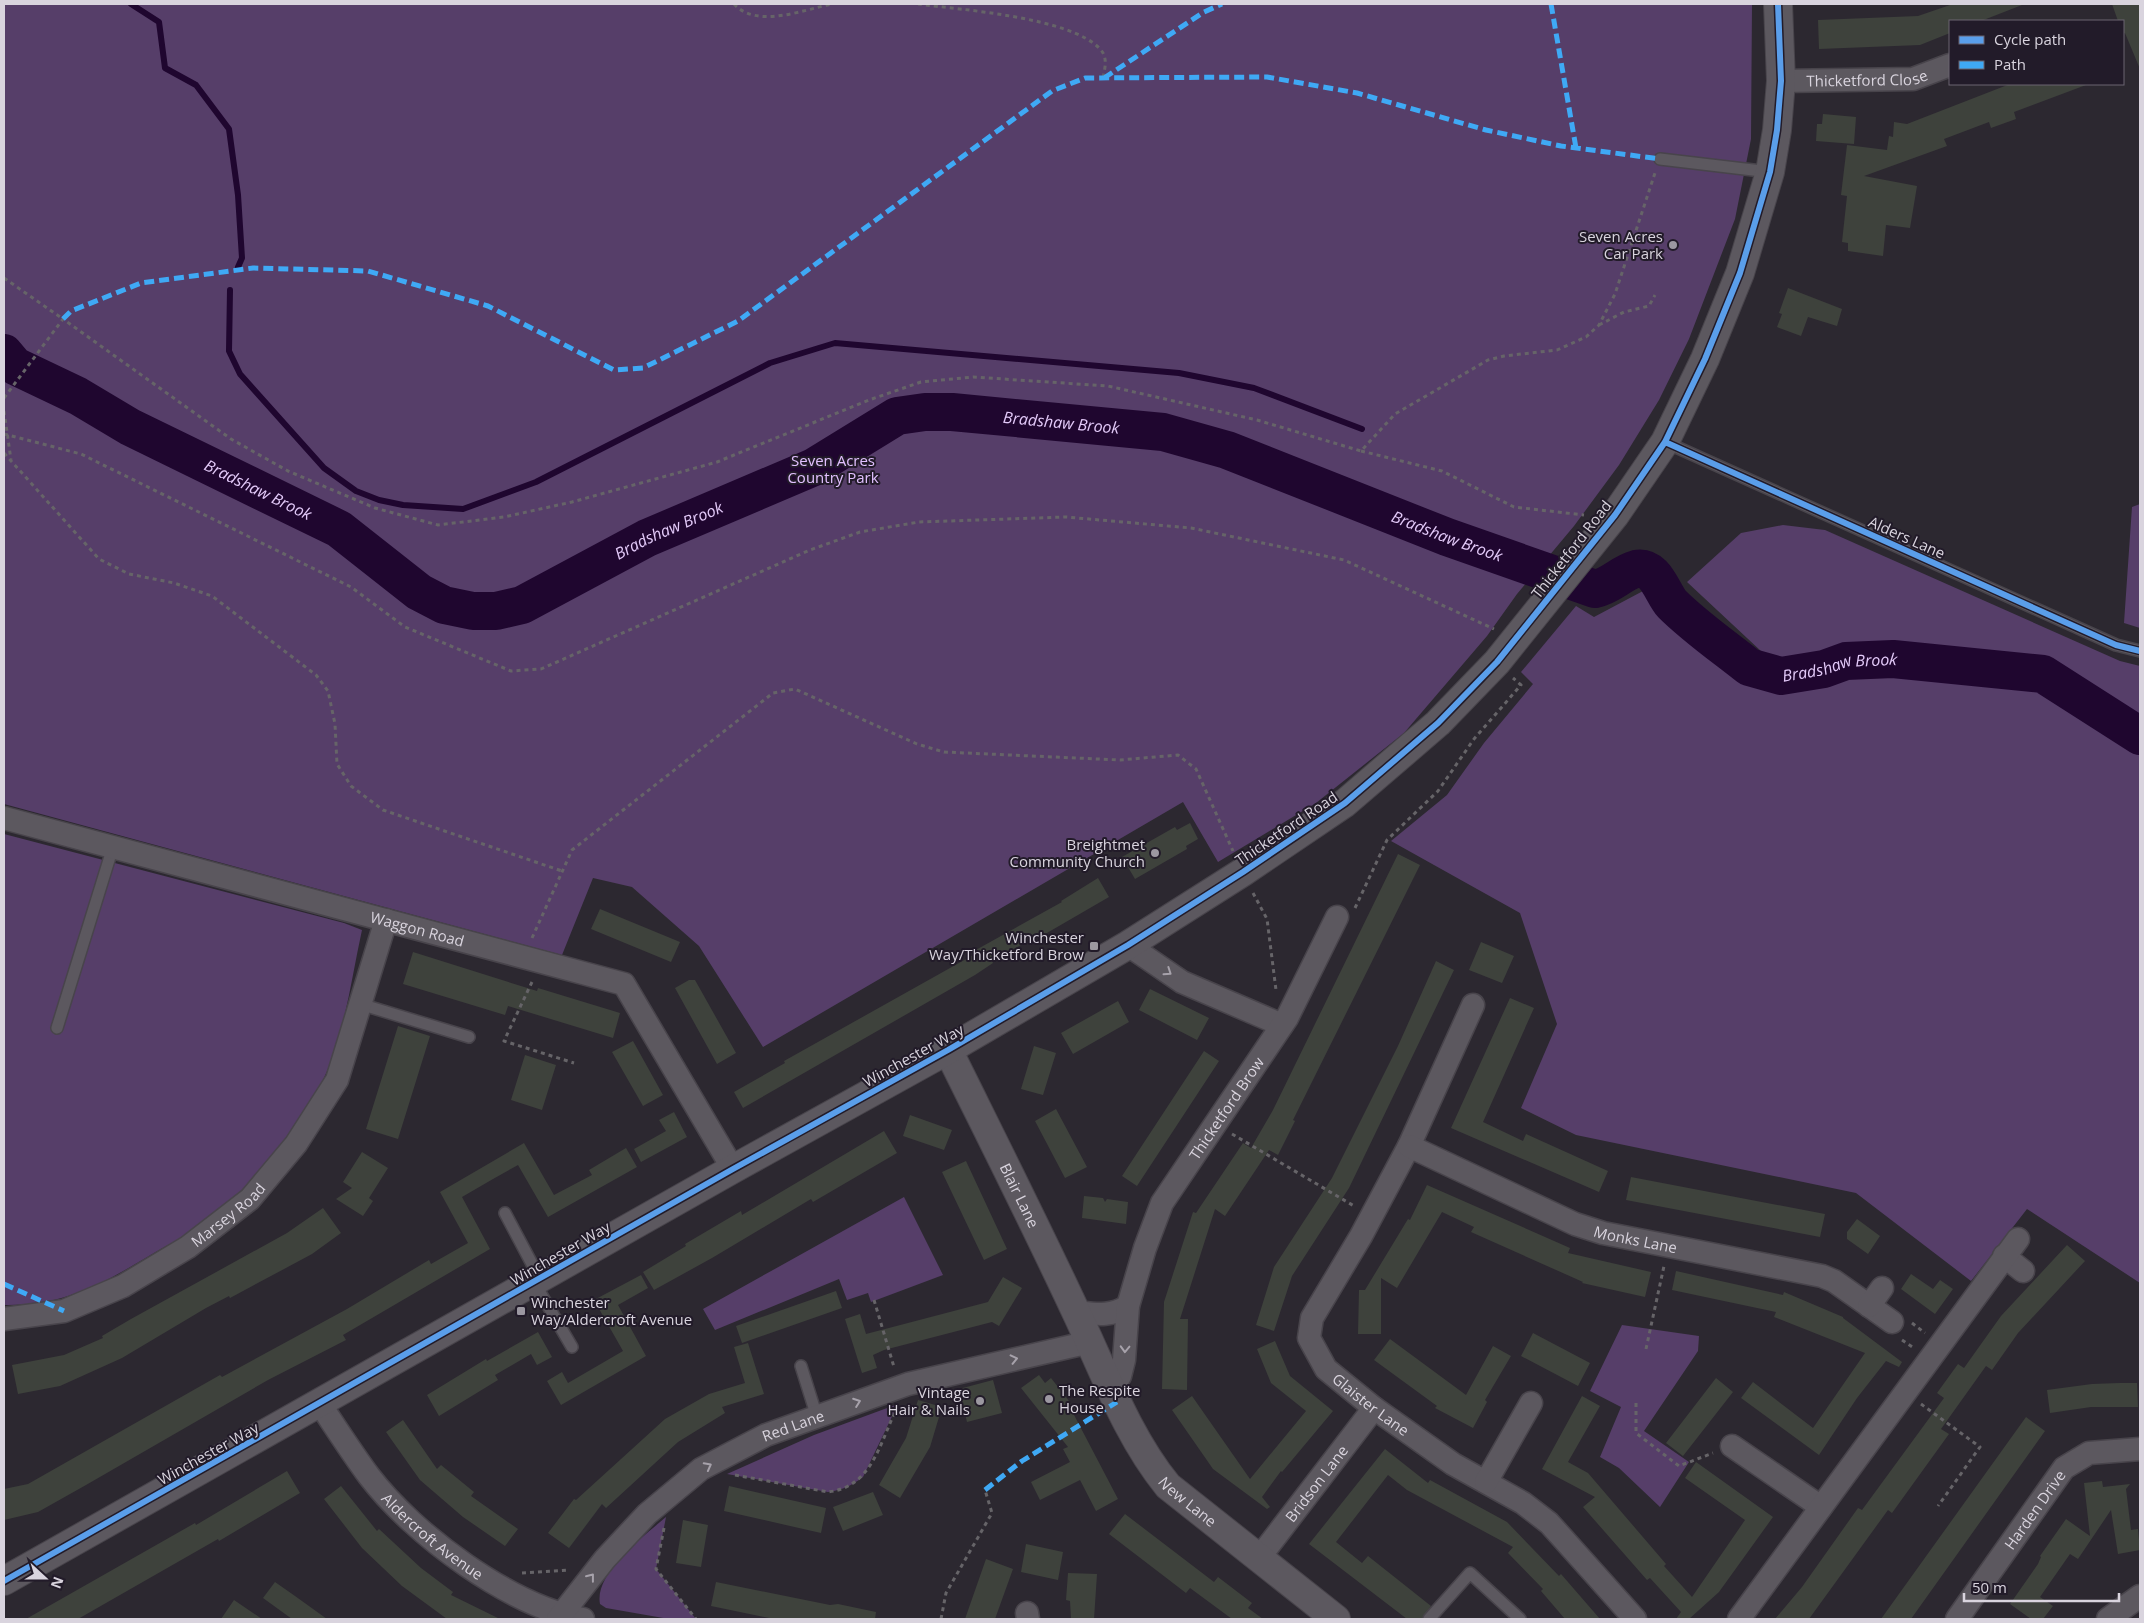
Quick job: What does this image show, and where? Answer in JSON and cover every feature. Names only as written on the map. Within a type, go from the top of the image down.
[{"type":"street","name":"Thicketford Road","points":[[1128,945],[1243,872],[1345,803],[1438,723],[1497,662],[1615,515],[1665,442],[1705,359],[1740,273],[1770,172],[1781,81],[1778,4]]},
{"type":"street","name":"Thicketford Close","points":[[1781,81],[1913,79],[1949,65]]},
{"type":"street","name":"Waggon Road","points":[[4,818],[624,984],[733,1169]]},
{"type":"street","name":"Thicketford Brow","points":[[1112,1389],[1120,1376],[1124,1360],[1128,1306],[1145,1248],[1162,1203],[1284,1022],[1337,917]]},
{"type":"street","name":"Marsey Road","points":[[4,1319],[64,1311],[123,1286],[188,1247],[250,1199],[296,1144],[337,1080],[386,920]]},
{"type":"street","points":[[1128,945],[1182,982],[1284,1022]]},
{"type":"street","name":"Winchester Way","points":[[4,1581],[733,1169],[948,1050],[1128,945]]},
{"type":"street","name":"Glaister Lane","points":[[1472,1005],[1409,1146],[1371,1217],[1312,1318],[1309,1338],[1326,1369],[1374,1408],[1452,1464],[1522,1503],[1549,1523],[1635,1619]]},
{"type":"street","name":"Blair Lane","points":[[948,1050],[1090,1342]]},
{"type":"street","name":"Monks Lane","points":[[1409,1146],[1576,1224],[1603,1232],[1668,1246],[1822,1276],[1834,1281],[1892,1322]]},
{"type":"street","points":[[1739,1619],[2018,1238]]},
{"type":"street","points":[[2004,1256],[2023,1271]]},
{"type":"street","points":[[1869,1306],[1882,1288]]},
{"type":"street","points":[[1076,1312],[1102,1315],[1118,1312],[1128,1306]]},
{"type":"street","name":"Red Lane","points":[[559,1617],[597,1569],[647,1514],[701,1470],[766,1435],[904,1385],[1090,1342]]},
{"type":"street","name":"New Lane","points":[[1090,1342],[1152,1467],[1168,1486],[1336,1619]]},
{"type":"street","points":[[1486,1482],[1531,1403]]},
{"type":"street","name":"Aldercroft Avenue","points":[[320,1404],[370,1477],[401,1512],[426,1534],[482,1575],[521,1597],[559,1617],[583,1619]]},
{"type":"street","name":"Bridson Lane","points":[[1259,1558],[1374,1408]]},
{"type":"street","points":[[1732,1446],[1821,1507]]},
{"type":"street","name":"Harden Drive","points":[[1959,1618],[2064,1468],[2088,1452],[2140,1449]]},
{"type":"street","points":[[2108,1619],[2140,1596]]},
{"type":"lane","points":[[1660,159],[1770,172]]},
{"type":"lane","name":"Alders Lane","points":[[1665,442],[2116,645],[2140,651]]},
{"type":"lane","points":[[57,1028],[113,847]]},
{"type":"lane","points":[[360,1004],[469,1037]]},
{"type":"lane","points":[[505,1213],[572,1347]]},
{"type":"lane","points":[[800,1366],[817,1417]]},
{"type":"lane","points":[[1429,1619],[1470,1573],[1520,1619]]},
{"type":"path","points":[[734,4],[741,12],[762,18],[832,4]]},
{"type":"path","points":[[918,4],[1048,23],[1080,36],[1100,49],[1106,62],[1103,78]]},
{"type":"path","points":[[1362,451],[1395,414],[1488,360],[1504,356],[1557,350],[1586,337],[1598,325],[1614,294],[1660,159]]},
{"type":"path","points":[[4,278],[231,439],[288,471],[375,508],[438,525],[504,517],[572,502],[717,462],[869,400],[921,382],[974,377],[1108,386],[1257,420],[1362,451],[1442,471],[1514,507],[1577,515],[1615,515]]},
{"type":"path","points":[[1598,325],[1624,312],[1649,306],[1655,295]]},
{"type":"path","points":[[4,398],[63,319]]},
{"type":"path","points":[[4,411],[11,461]]},
{"type":"path","points":[[6,435],[81,454],[351,587],[405,627],[511,671],[541,669],[810,550],[860,532],[919,522],[1066,517],[1191,528],[1344,560],[1522,630]]},
{"type":"path","points":[[4,453],[99,559],[129,574],[174,582],[212,596],[316,675],[328,691],[335,724],[337,764],[351,786],[383,810],[562,871]]},
{"type":"path","points":[[1337,917],[1354,910],[1387,840],[1438,791],[1474,739],[1521,685],[1497,662]]},
{"type":"path","points":[[574,1063],[504,1041],[562,871],[572,850],[773,693],[796,689],[917,744],[944,752],[1120,760],[1178,754],[1196,768],[1243,872],[1267,919],[1278,1005],[1284,1022]]},
{"type":"path","points":[[1216,1124],[1371,1217]]},
{"type":"path","points":[[1646,1348],[1668,1246]]},
{"type":"path","points":[[701,1470],[828,1492],[847,1488],[863,1477],[904,1385],[874,1300]]},
{"type":"path","points":[[1903,1318],[1934,1351],[1892,1333],[1892,1322],[1903,1318]]},
{"type":"path","points":[[1905,1392],[1980,1447],[1938,1506]]},
{"type":"path","points":[[1636,1403],[1636,1433],[1679,1466],[1732,1446]]},
{"type":"path","points":[[941,1619],[946,1594],[992,1512],[985,1490]]},
{"type":"path","points":[[669,1496],[656,1569],[696,1619]]},
{"type":"path","points":[[520,1573],[597,1569]]},
{"type":"green space","name":"Seven Acres Country Park","points":[[4,4],[1752,4],[1751,139],[1735,219],[1689,339],[1659,400],[1619,465],[1574,526],[1517,594],[1487,636],[1404,733],[1316,803],[1218,862],[1183,802],[763,1047],[699,946],[632,887],[593,878],[562,955],[4,804]]},
{"type":"green space","points":[[2140,504],[2140,628],[2124,623],[2132,507]]},
{"type":"green space","points":[[1783,525],[1825,530],[2120,661],[2140,666],[2140,726],[2042,664],[1894,648],[1846,649],[1777,666],[1687,582],[1741,533]]},
{"type":"green space","points":[[1643,591],[1735,676],[1786,687],[1892,674],[2040,691],[2140,754],[2140,1283],[2027,1209],[1971,1281],[1856,1193],[1576,1135],[1521,1108],[1557,1024],[1520,913],[1391,841],[1447,795],[1484,743],[1533,684],[1521,672],[1576,606],[1594,617]]},
{"type":"green space","points":[[4,834],[344,923],[362,930],[342,1026],[331,1062],[323,1080],[287,1138],[242,1190],[197,1229],[101,1283],[83,1291],[46,1302],[4,1305]]},
{"type":"green space","points":[[904,1197],[943,1275],[871,1302],[868,1293],[847,1300],[839,1279],[715,1330],[703,1309]]},
{"type":"green space","points":[[1622,1325],[1699,1336],[1698,1351],[1644,1431],[1689,1462],[1660,1507],[1619,1468],[1600,1457],[1621,1407],[1590,1391]]},
{"type":"green space","points":[[898,1404],[863,1477],[846,1487],[828,1492],[727,1474],[814,1435]]},
{"type":"green space","points":[[666,1517],[656,1569],[696,1619],[669,1619],[606,1608],[600,1604],[600,1592],[612,1568],[622,1556]]},
{"type":"building","points":[[1953,4],[2022,5],[1984,20],[1949,20],[1949,33],[1920,45],[1819,49],[1818,20],[1918,16]]},
{"type":"building","points":[[2112,4],[2140,4],[2140,69],[2124,34],[2124,20],[2118,20]]},
{"type":"building","points":[[2007,85],[2086,85],[2014,112],[2016,119],[1991,128],[1989,122],[1944,139],[1947,146],[1864,176],[1917,186],[1910,228],[1886,225],[1883,256],[1848,251],[1848,243],[1842,242],[1847,196],[1841,195],[1847,145],[1887,150],[1889,136],[1893,137],[1894,122],[1907,124]]},
{"type":"building","points":[[1823,114],[1856,117],[1854,144],[1816,141],[1817,124],[1822,124]]},
{"type":"building","points":[[1788,288],[1842,309],[1837,326],[1808,317],[1801,336],[1777,327],[1782,314],[1779,313]]},
{"type":"building","name":"Breightmet Community Church","points":[[1190,823],[1198,839],[1186,846],[1187,849],[1135,879],[1122,857],[1175,827],[1177,830]]},
{"type":"building","points":[[1398,854],[1420,865],[1293,1120],[1295,1121],[1278,1155],[1269,1150],[1225,1216],[1215,1209],[1180,1319],[1188,1319],[1187,1390],[1162,1389],[1164,1302],[1193,1212],[1196,1213],[1243,1143],[1251,1148],[1273,1110]]},
{"type":"building","points":[[1098,878],[1109,897],[1040,937],[1039,935],[992,961],[993,963],[975,975],[743,1108],[734,1092],[785,1063],[784,1061],[975,954],[974,951],[1062,902]]},
{"type":"building","points":[[600,909],[680,942],[671,962],[591,929]]},
{"type":"building","points":[[1481,942],[1514,956],[1502,983],[1469,970]]},
{"type":"building","points":[[413,952],[537,991],[538,988],[620,1013],[613,1038],[508,1006],[505,1015],[403,984]]},
{"type":"building","points":[[1436,961],[1454,970],[1349,1188],[1292,1276],[1274,1331],[1256,1325],[1274,1267],[1332,1178],[1398,1046]]},
{"type":"building","points":[[689,980],[695,980],[736,1053],[717,1064],[675,988]]},
{"type":"building","points":[[1150,989],[1209,1018],[1197,1040],[1139,1010]]},
{"type":"building","points":[[1510,998],[1534,1008],[1483,1122],[1523,1141],[1526,1134],[1608,1171],[1599,1192],[1451,1128]]},
{"type":"building","points":[[1118,1001],[1129,1022],[1073,1054],[1061,1033]]},
{"type":"building","points":[[398,1026],[430,1036],[398,1139],[366,1129]]},
{"type":"building","points":[[633,1041],[663,1095],[643,1106],[612,1052]]},
{"type":"building","points":[[1034,1046],[1056,1053],[1043,1095],[1021,1089]]},
{"type":"building","points":[[1204,1051],[1219,1061],[1137,1186],[1122,1176]]},
{"type":"building","points":[[525,1055],[556,1065],[542,1110],[511,1100]]},
{"type":"building","points":[[1056,1109],[1087,1167],[1065,1178],[1035,1121]]},
{"type":"building","points":[[674,1112],[687,1137],[641,1162],[634,1149],[666,1131],[659,1120]]},
{"type":"building","points":[[910,1115],[952,1130],[944,1150],[903,1136]]},
{"type":"building","points":[[884,1131],[897,1153],[813,1202],[811,1199],[654,1290],[643,1272],[686,1246],[685,1244],[741,1211],[742,1215]]},
{"type":"building","points":[[524,1143],[554,1195],[592,1175],[589,1170],[626,1148],[637,1167],[548,1217],[518,1165],[462,1197],[490,1249],[343,1335],[346,1340],[268,1380],[38,1512],[4,1520],[4,1489],[28,1484],[220,1375],[222,1377],[347,1309],[429,1260],[431,1264],[468,1243],[440,1192]]},
{"type":"building","points":[[362,1152],[388,1168],[369,1198],[373,1201],[363,1216],[336,1199],[352,1188],[343,1182]]},
{"type":"building","points":[[966,1161],[1007,1249],[984,1260],[942,1172]]},
{"type":"building","points":[[1631,1177],[1825,1214],[1820,1237],[1626,1200]]},
{"type":"building","points":[[1427,1185],[1570,1248],[1568,1253],[1651,1272],[1645,1297],[1582,1283],[1471,1232],[1474,1227],[1442,1212],[1397,1288],[1381,1278],[1381,1334],[1358,1334],[1359,1290],[1365,1290],[1408,1219],[1410,1220]]},
{"type":"building","points":[[1084,1196],[1103,1198],[1105,1202],[1107,1199],[1128,1202],[1126,1224],[1082,1218]]},
{"type":"building","points":[[323,1208],[341,1233],[312,1254],[230,1298],[229,1296],[206,1308],[122,1358],[60,1386],[18,1394],[12,1365],[64,1355],[103,1338],[102,1336],[131,1319],[287,1233]]},
{"type":"building","points":[[1857,1219],[1880,1236],[1868,1254],[1847,1239],[1847,1232]]},
{"type":"building","points":[[2067,1245],[2085,1261],[2018,1333],[1992,1370],[1986,1366],[1941,1429],[1949,1434],[1892,1513],[1888,1510],[1809,1619],[1775,1619],[1802,1587],[1858,1508],[1862,1510],[1944,1398],[1937,1393],[1958,1364],[1964,1368],[2001,1316]]},
{"type":"building","points":[[1676,1271],[1783,1295],[1784,1292],[1843,1317],[1902,1362],[1899,1367],[1886,1361],[1857,1398],[1819,1455],[1741,1398],[1753,1382],[1813,1428],[1865,1353],[1774,1317],[1776,1312],[1672,1290]]},
{"type":"building","points":[[1911,1274],[1933,1289],[1940,1280],[1953,1289],[1935,1314],[1901,1289]]},
{"type":"building","points":[[641,1275],[648,1288],[618,1305],[646,1356],[561,1405],[547,1381],[562,1372],[568,1383],[623,1351],[594,1300]]},
{"type":"building","points":[[1003,1277],[1022,1288],[999,1326],[992,1322],[884,1350],[873,1355],[877,1368],[862,1373],[845,1319],[860,1314],[866,1334],[988,1302]]},
{"type":"building","points":[[836,1291],[842,1308],[742,1343],[736,1326]]},
{"type":"building","points":[[538,1332],[552,1357],[537,1365],[531,1354],[495,1375],[498,1380],[439,1416],[427,1395],[486,1359],[487,1361]]},
{"type":"building","points":[[1533,1333],[1590,1363],[1578,1386],[1521,1356]]},
{"type":"building","points":[[1390,1339],[1466,1395],[1493,1346],[1511,1356],[1485,1400],[1487,1402],[1473,1428],[1435,1408],[1437,1406],[1374,1360]]},
{"type":"building","points":[[1275,1341],[1290,1376],[1333,1411],[1281,1471],[1262,1497],[1270,1507],[1267,1509],[1213,1469],[1172,1410],[1192,1396],[1250,1479],[1306,1411],[1271,1383],[1257,1349]]},
{"type":"building","points":[[748,1343],[764,1394],[722,1407],[725,1413],[678,1442],[606,1508],[602,1504],[569,1548],[548,1533],[574,1499],[576,1500],[665,1419],[709,1394],[745,1383],[734,1347]]},
{"type":"building","points":[[1039,1375],[1045,1383],[1051,1378],[1076,1410],[1073,1413],[1118,1499],[1096,1511],[1080,1480],[1040,1500],[1031,1482],[1070,1462],[1063,1449],[1068,1447],[1021,1388]]},
{"type":"building","points":[[1716,1378],[1733,1392],[1683,1456],[1666,1443]]},
{"type":"building","name":"Vintage Hair & Nails","points":[[993,1380],[1002,1413],[967,1422],[959,1389]]},
{"type":"building","points":[[2137,1383],[2138,1407],[2091,1407],[2050,1413],[2047,1390],[2092,1384]]},
{"type":"building","points":[[1582,1396],[1600,1406],[1568,1462],[1588,1473],[1666,1564],[1664,1566],[1692,1597],[1745,1520],[1685,1478],[1696,1462],[1773,1517],[1719,1592],[1689,1619],[1676,1619],[1681,1612],[1650,1578],[1647,1580],[1583,1507],[1595,1497],[1542,1469]]},
{"type":"building","points":[[918,1400],[942,1407],[930,1447],[900,1498],[879,1485],[906,1438]]},
{"type":"building","points":[[2026,1417],[2045,1431],[1911,1619],[1881,1619]]},
{"type":"building","points":[[403,1420],[437,1469],[441,1465],[474,1492],[471,1496],[518,1529],[505,1546],[463,1517],[420,1480],[386,1432]]},
{"type":"building","points":[[1385,1449],[1428,1483],[1430,1480],[1507,1522],[1559,1576],[1561,1574],[1600,1619],[1565,1619],[1541,1591],[1543,1589],[1508,1553],[1513,1547],[1407,1490],[1388,1475],[1336,1542],[1362,1563],[1368,1556],[1431,1606],[1422,1619],[1407,1619],[1309,1544]]},
{"type":"building","points":[[287,1471],[300,1493],[219,1541],[218,1539],[78,1619],[26,1619],[195,1523],[196,1525]]},
{"type":"building","points":[[2102,1481],[2103,1487],[2130,1484],[2126,1489],[2131,1530],[2138,1529],[2140,1550],[2118,1554],[2111,1510],[2078,1559],[2070,1554],[2040,1597],[2053,1606],[2043,1619],[2031,1619],[2010,1604],[2066,1519],[2090,1536],[2084,1483]]},
{"type":"building","points":[[341,1486],[377,1531],[379,1529],[421,1568],[453,1592],[451,1595],[500,1619],[447,1619],[402,1586],[362,1548],[324,1499]]},
{"type":"building","points":[[729,1486],[826,1508],[821,1533],[724,1511]]},
{"type":"building","points":[[873,1492],[883,1515],[843,1531],[833,1507]]},
{"type":"building","points":[[1125,1514],[1214,1582],[1218,1577],[1252,1603],[1248,1608],[1263,1619],[1232,1619],[1190,1588],[1186,1593],[1109,1534]]},
{"type":"building","points":[[683,1520],[708,1525],[701,1567],[676,1563]]},
{"type":"building","points":[[1026,1544],[1063,1552],[1058,1580],[1021,1572]]},
{"type":"building","points":[[986,1559],[1013,1569],[995,1619],[965,1619]]},
{"type":"building","points":[[1068,1573],[1097,1574],[1094,1619],[1071,1619],[1070,1601],[1066,1600]]},
{"type":"building","points":[[275,1582],[327,1619],[292,1619],[263,1598]]},
{"type":"building","points":[[716,1582],[830,1605],[838,1604],[876,1612],[875,1619],[774,1619],[711,1606]]},
{"type":"building","points":[[234,1600],[262,1619],[221,1619]]},
{"type":"waterway","points":[[131,4],[159,22],[165,68],[196,85],[229,129],[238,195],[242,258],[238,267]]},
{"type":"waterway","points":[[230,290],[229,351],[240,374],[324,468],[356,491],[379,500],[403,505],[463,509],[536,482],[770,363],[835,343],[1179,373],[1254,388],[1362,429]]},
{"type":"waterway","name":"Bradshaw Brook","points":[[4,353],[15,366],[78,396],[130,427],[339,529],[419,592],[444,605],[473,611],[496,611],[522,605],[647,538],[814,467],[897,416],[925,412],[952,412],[1163,432],[1227,450],[1447,537],[1595,589],[1626,573],[1636,569],[1643,569],[1654,575],[1672,604],[1710,637],[1749,667],[1781,676],[1824,669],[1846,661],[1893,659],[2043,674],[2140,736]]},
{"type":"marked path","points":[[1104,78],[1204,12],[1222,4]]},
{"type":"marked path","points":[[1551,4],[1576,148]]},
{"type":"marked path","points":[[63,319],[71,311],[141,283],[253,268],[368,271],[488,306],[614,370],[643,368],[738,321],[1052,91],[1085,78],[1267,77],[1357,93],[1486,130],[1561,146],[1660,159]]},
{"type":"marked path","points":[[4,1284],[64,1311]]},
{"type":"marked path","points":[[985,1490],[1022,1461],[1117,1402]]},
{"type":"cycle path","points":[[4,1581],[733,1169],[948,1050],[1128,945],[1243,872],[1345,803],[1438,723],[1497,662],[1615,515],[1665,442],[1705,359],[1740,273],[1770,172],[1777,130],[1781,81],[1778,4]]},
{"type":"cycle path","points":[[1665,442],[2116,645],[2140,651]]},
{"type":"place","name":"Seven Acres Car Park","points":[[1673,245]]},
{"type":"place","name":"Breightmet Community Church","points":[[1155,853]]},
{"type":"place","name":"Winchester Way/Thicketford Brow","points":[[1094,946]]},
{"type":"place","name":"Winchester Way/Aldercroft Avenue","points":[[521,1311]]},
{"type":"place","name":"The Respite House","points":[[1049,1399]]},
{"type":"place","name":"Vintage Hair & Nails","points":[[980,1401]]}]
